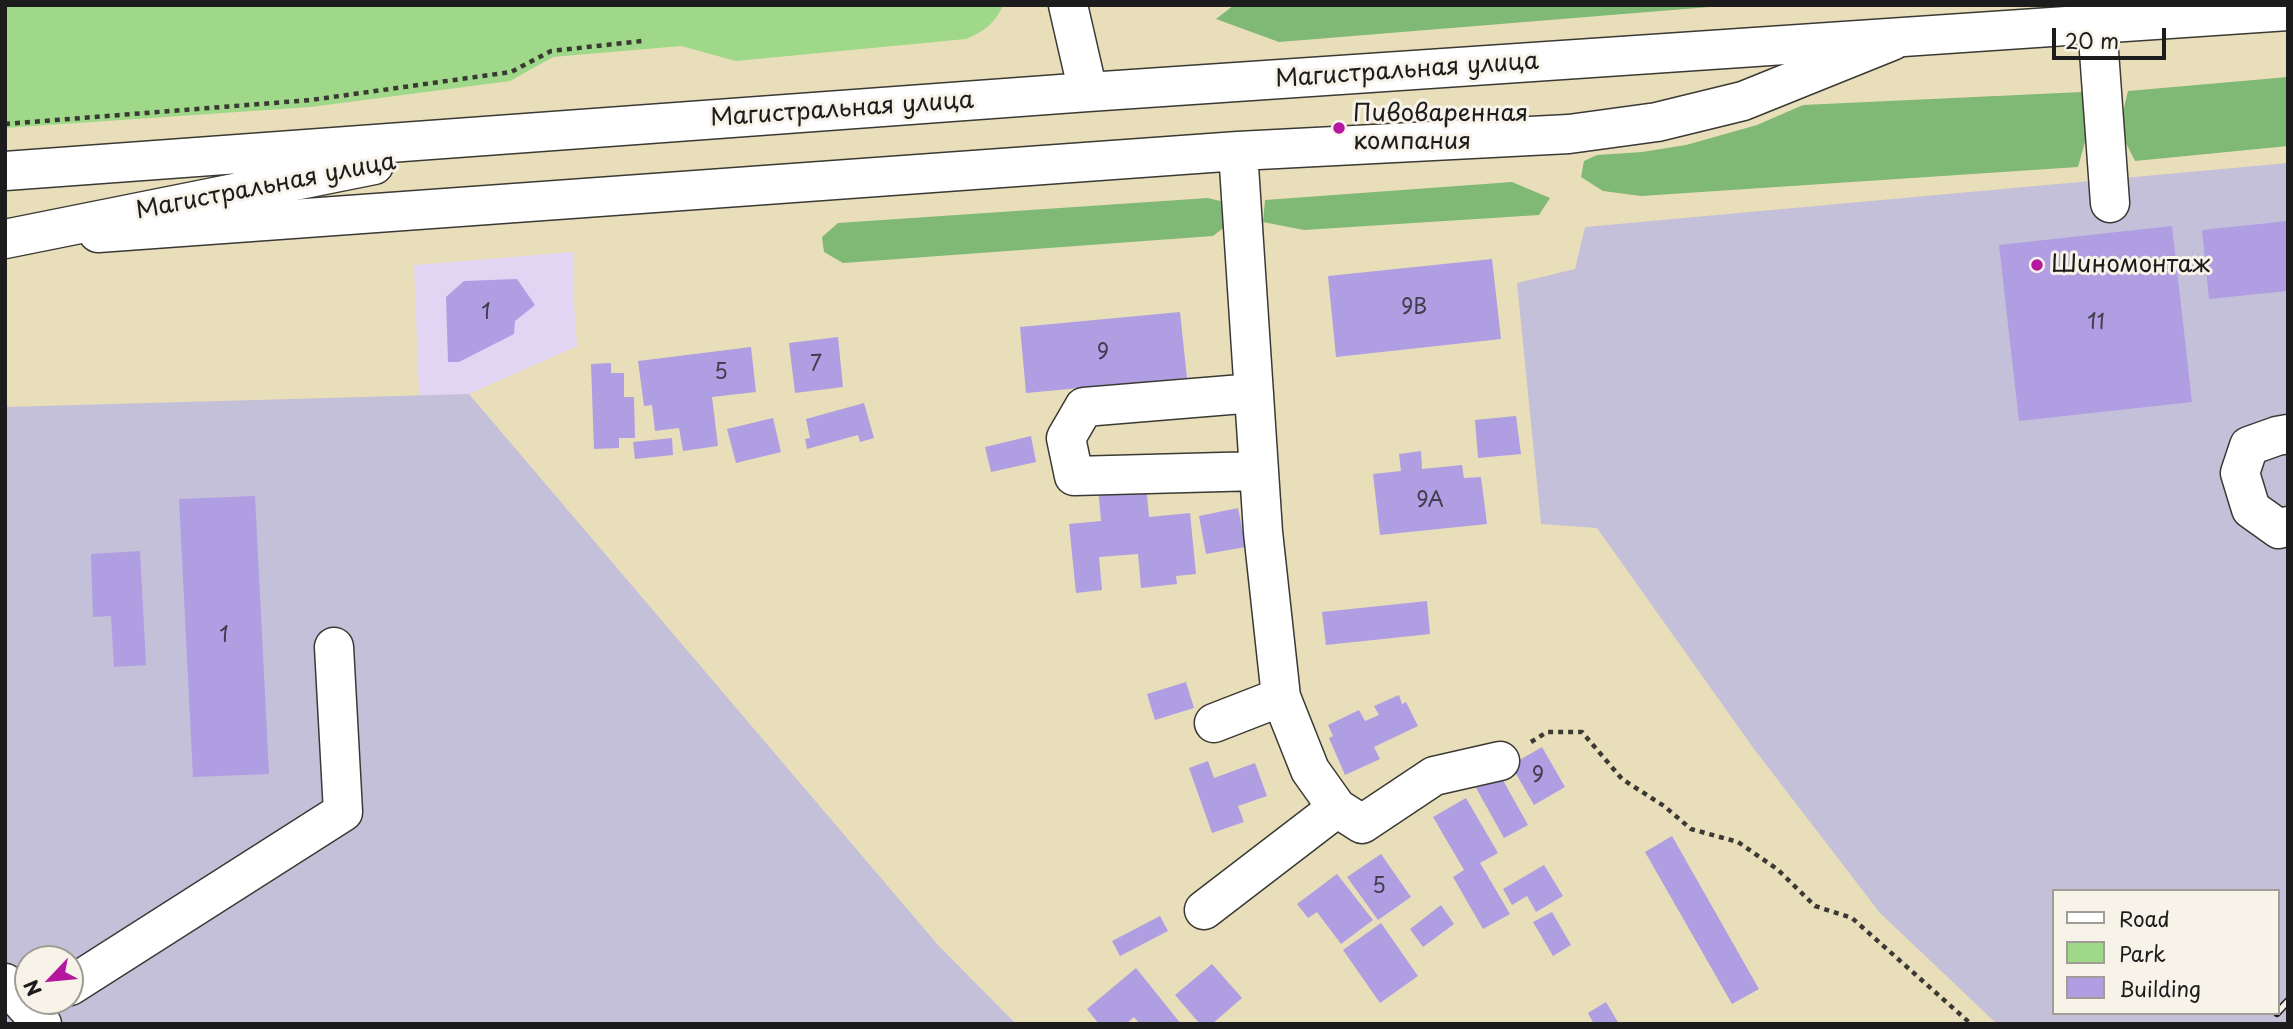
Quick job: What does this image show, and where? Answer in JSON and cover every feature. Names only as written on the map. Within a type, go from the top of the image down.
[{"type":"street","points":[[1068,5],[1088,92]]},
{"type":"street","name":"Магистральная улица","points":[[5,171],[1088,92],[2288,11]]},
{"type":"street","points":[[2097,24],[2110,203]]},
{"type":"street","points":[[5,240],[1238,151],[1569,134],[1657,122],[1743,101],[1896,39]]},
{"type":"street","name":"Магистральная улица","points":[[5,240],[527,134]]},
{"type":"street","points":[[1238,151],[1263,532],[1281,697],[1310,770],[1337,808],[1362,824],[1434,776],[1500,761]]},
{"type":"street","points":[[1254,393],[1084,407],[1066,438],[1074,476],[1259,471]]},
{"type":"street","points":[[2288,434],[2249,446],[2240,472],[2251,509],[2278,529],[2288,526]]},
{"type":"street","points":[[84,977],[343,812],[334,647]]},
{"type":"street","points":[[1214,723],[1281,697]]},
{"type":"street","points":[[1203,910],[1337,808]]},
{"type":"path","points":[[5,124],[311,100],[511,72],[551,51],[642,41]]},
{"type":"path","points":[[1500,761],[1547,732],[1582,732],[1622,779],[1664,806],[1691,829],[1738,842],[1777,869],[1815,906],[1852,918],[1971,1024]]},
{"type":"shaded area","points":[[2288,163],[2288,1024],[1997,1024],[1880,913],[1754,749],[1597,528],[1541,524],[1517,283],[1575,269],[1585,227]]},
{"type":"shaded area","points":[[574,252],[573,292],[577,346],[469,394],[419,396],[414,265]]},
{"type":"shaded area","points":[[469,394],[938,945],[1016,1024],[5,1024],[5,407]]},
{"type":"green space","points":[[1003,5],[988,26],[966,39],[736,61],[681,46],[553,57],[510,81],[311,107],[5,128],[5,7]]},
{"type":"green space","points":[[1234,5],[1734,5],[1279,42],[1216,19]]},
{"type":"green space","points":[[2288,77],[2288,146],[2135,161],[2119,129],[2128,91]]},
{"type":"green space","points":[[2082,92],[2088,131],[2078,167],[1641,196],[1603,191],[1581,177],[1584,161],[1597,155],[1686,145],[1757,125],[1803,105]]},
{"type":"green space","points":[[1512,182],[1550,198],[1539,215],[1304,230],[1263,222],[1265,200]]},
{"type":"green space","points":[[1208,198],[1232,204],[1231,222],[1213,236],[843,263],[824,252],[822,237],[838,223]]},
{"type":"building","points":[[2288,221],[2288,291],[2209,299],[2202,230]]},
{"type":"building","points":[[2172,226],[2192,402],[2019,421],[1999,245]]},
{"type":"building","points":[[1492,259],[1501,339],[1336,357],[1328,276]]},
{"type":"building","points":[[517,279],[535,305],[515,321],[514,334],[459,362],[448,362],[446,297],[464,281]]},
{"type":"building","points":[[1180,312],[1187,378],[1026,393],[1020,327]]},
{"type":"building","points":[[838,337],[843,387],[795,393],[789,343]]},
{"type":"building","points":[[751,347],[756,392],[712,397],[718,446],[683,451],[679,428],[655,431],[652,405],[644,406],[638,361]]},
{"type":"building","points":[[611,363],[611,373],[624,373],[624,397],[634,397],[635,438],[619,438],[619,448],[594,449],[591,364]]},
{"type":"building","points":[[864,403],[874,438],[860,442],[858,435],[807,449],[805,439],[810,438],[806,419]]},
{"type":"building","points":[[1516,416],[1521,454],[1478,458],[1475,420]]},
{"type":"building","points":[[773,418],[781,452],[736,463],[727,429]]},
{"type":"building","points":[[1031,436],[1036,462],[991,472],[985,447]]},
{"type":"building","points":[[672,438],[673,455],[635,459],[633,442]]},
{"type":"building","points":[[1421,451],[1422,469],[1462,465],[1464,478],[1481,477],[1487,524],[1380,535],[1373,474],[1401,471],[1399,454]]},
{"type":"building","points":[[1146,483],[1149,517],[1190,513],[1196,574],[1176,576],[1177,584],[1141,588],[1138,554],[1099,557],[1102,590],[1076,593],[1069,524],[1101,521],[1098,487]]},
{"type":"building","points":[[255,496],[269,774],[193,777],[179,499]]},
{"type":"building","points":[[1238,508],[1246,547],[1206,554],[1199,516]]},
{"type":"building","points":[[140,551],[146,665],[114,667],[111,616],[93,617],[91,554]]},
{"type":"building","points":[[1427,601],[1430,634],[1326,645],[1322,612]]},
{"type":"building","points":[[1186,682],[1194,708],[1155,720],[1147,694]]},
{"type":"building","points":[[1399,695],[1402,704],[1406,702],[1418,726],[1374,747],[1380,759],[1345,775],[1329,738],[1333,736],[1328,725],[1359,710],[1365,721],[1379,715],[1374,706]]},
{"type":"building","points":[[1542,747],[1565,787],[1534,805],[1511,765]]},
{"type":"building","points":[[1208,761],[1214,778],[1255,763],[1267,796],[1238,806],[1244,822],[1212,833],[1189,768]]},
{"type":"building","points":[[1499,773],[1528,825],[1504,838],[1475,786]]},
{"type":"building","points":[[1466,798],[1498,853],[1480,863],[1510,914],[1483,929],[1453,877],[1464,870],[1433,817]]},
{"type":"building","points":[[1672,836],[1759,989],[1732,1004],[1645,852]]},
{"type":"building","points":[[1381,854],[1411,897],[1378,920],[1347,877]]},
{"type":"building","points":[[1544,865],[1563,896],[1536,912],[1527,896],[1512,905],[1503,889]]},
{"type":"building","points":[[1337,874],[1373,920],[1341,944],[1317,912],[1308,918],[1297,904]]},
{"type":"building","points":[[1441,905],[1454,924],[1423,947],[1410,929]]},
{"type":"building","points":[[1552,912],[1571,945],[1553,956],[1533,922]]},
{"type":"building","points":[[1160,916],[1168,931],[1120,956],[1112,941]]},
{"type":"building","points":[[1381,923],[1418,976],[1380,1003],[1343,950]]},
{"type":"building","points":[[1212,964],[1242,998],[1212,1024],[1200,1024],[1175,995]]},
{"type":"building","points":[[1136,968],[1181,1024],[1140,1024],[1134,1017],[1126,1024],[1099,1024],[1087,1009]]},
{"type":"building","points":[[1606,1002],[1619,1024],[1594,1024],[1588,1013]]},
{"type":"railway","points":[[2279,1011],[2288,1001]]},
{"type":"place","name":"Пивоваренная компания","points":[[1339,128]]},
{"type":"place","name":"Шиномонтаж","points":[[2037,265]]}]
